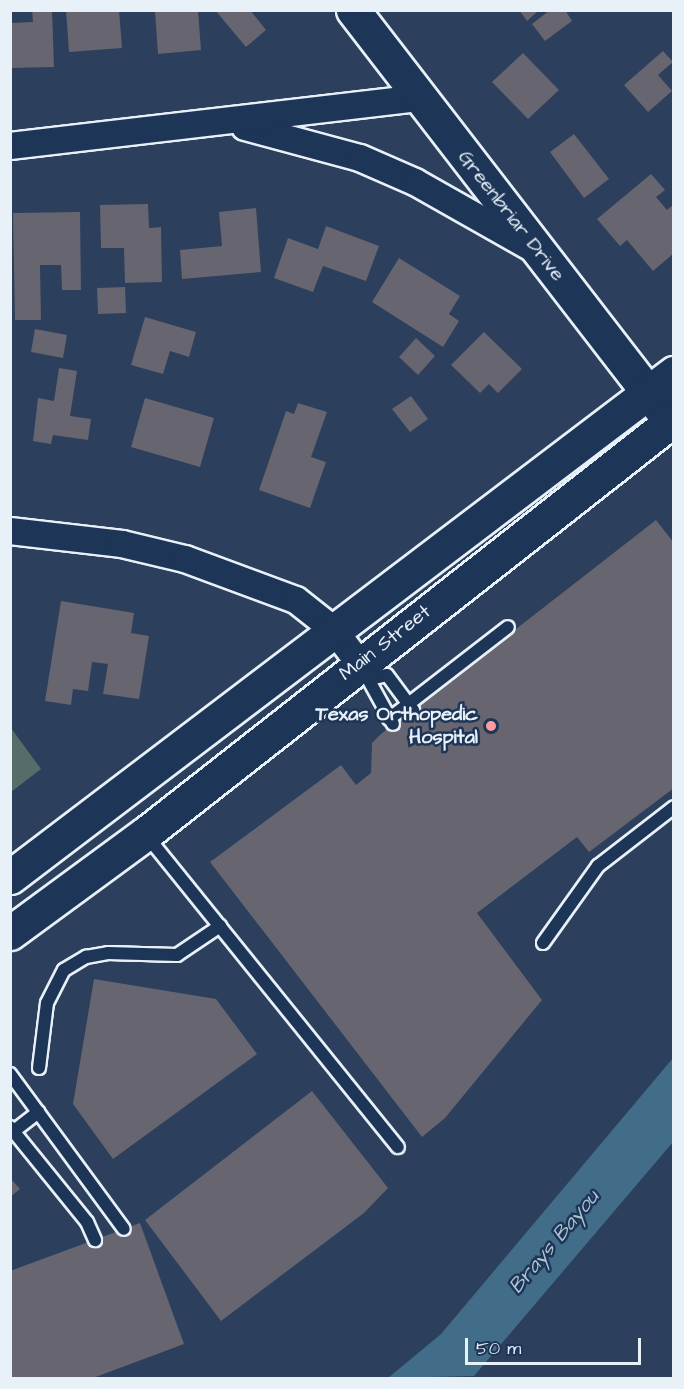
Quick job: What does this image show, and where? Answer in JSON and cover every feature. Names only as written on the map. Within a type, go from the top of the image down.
[{"type":"main road","name":"Greenbriar Drive","points":[[353,10],[673,425]]},
{"type":"main road","name":"Main Street","points":[[10,877],[243,697],[674,373]]},
{"type":"main road","name":"Main Street","points":[[10,933],[364,671],[673,425]]},
{"type":"main road","points":[[146,834],[142,808],[147,797],[214,743],[243,697]]},
{"type":"street","points":[[10,146],[227,123],[420,98]]},
{"type":"street","points":[[227,123],[360,158],[466,208],[539,252]]},
{"type":"street","points":[[10,531],[122,544],[185,559],[296,600],[334,630],[364,671]]},
{"type":"lane","points":[[411,707],[387,675],[364,671],[372,693],[391,722],[411,707],[508,627]]},
{"type":"lane","points":[[543,943],[598,866],[674,807]]},
{"type":"lane","points":[[146,834],[398,1147]]},
{"type":"lane","points":[[39,1068],[48,1003],[70,966],[108,952],[177,955],[220,926]]},
{"type":"lane","points":[[10,1074],[124,1229]]},
{"type":"lane","points":[[38,1112],[12,1129],[87,1222],[95,1240]]},
{"type":"green space","points":[[11,728],[41,769],[11,792],[10,791]]},
{"type":"water","name":"Brays Bayou","points":[[673,1058],[673,1142],[474,1376],[388,1378],[441,1334]]},
{"type":"building","points":[[32,10],[52,10],[54,67],[12,68],[10,23],[33,22]]},
{"type":"building","points":[[66,10],[119,10],[122,48],[69,52]]},
{"type":"building","points":[[198,10],[201,50],[158,54],[155,11]]},
{"type":"building","points":[[215,10],[250,10],[266,30],[246,47]]},
{"type":"building","points":[[519,10],[539,10],[527,21]]},
{"type":"building","points":[[550,10],[565,10],[572,21],[545,41],[532,24]]},
{"type":"building","points":[[663,51],[673,62],[658,75],[672,91],[648,112],[624,85]]},
{"type":"building","points":[[523,53],[559,90],[528,119],[492,82]]},
{"type":"building","points":[[574,134],[609,179],[584,198],[550,152]]},
{"type":"building","points":[[651,174],[665,190],[656,197],[667,210],[674,204],[674,253],[653,271],[627,240],[620,246],[597,219]]},
{"type":"building","points":[[148,204],[149,228],[161,227],[162,282],[125,283],[124,248],[101,248],[100,205]]},
{"type":"building","points":[[256,208],[261,272],[182,279],[180,250],[222,246],[219,212]]},
{"type":"building","points":[[80,212],[81,290],[62,290],[61,265],[40,265],[41,320],[15,320],[13,213]]},
{"type":"building","points":[[326,226],[379,246],[366,281],[323,266],[313,292],[274,278],[288,238],[318,249]]},
{"type":"building","points":[[399,258],[460,296],[449,314],[459,321],[443,347],[372,302]]},
{"type":"building","points":[[125,287],[126,313],[98,314],[97,288]]},
{"type":"building","points":[[145,317],[196,332],[189,357],[170,351],[163,374],[131,365]]},
{"type":"building","points":[[35,329],[67,335],[63,358],[31,352]]},
{"type":"building","points":[[484,332],[522,369],[498,393],[489,384],[480,393],[451,365]]},
{"type":"building","points":[[416,338],[435,356],[418,375],[399,357]]},
{"type":"building","points":[[59,368],[77,371],[70,416],[91,419],[88,440],[53,435],[51,444],[33,441],[38,398],[54,401]]},
{"type":"building","points":[[411,396],[428,419],[410,432],[392,409]]},
{"type":"building","points":[[145,398],[214,418],[200,467],[131,447]]},
{"type":"building","points":[[298,403],[327,412],[311,457],[326,462],[310,508],[259,490],[286,411],[294,414]]},
{"type":"building","name":"Texas Orthopedic Hospital","points":[[656,520],[674,543],[674,788],[589,852],[577,837],[477,913],[542,1000],[445,1118],[422,1137],[210,862],[341,765],[356,785],[371,773],[372,743],[381,734]]},
{"type":"building","points":[[61,601],[134,613],[131,633],[149,636],[139,699],[103,694],[108,664],[92,662],[88,691],[73,689],[71,705],[45,701]]},
{"type":"building","points":[[94,979],[216,999],[257,1054],[113,1159],[73,1104]]},
{"type":"building","points":[[312,1091],[388,1188],[364,1213],[221,1321],[145,1220]]},
{"type":"building","points":[[10,1178],[20,1189],[10,1197]]},
{"type":"building","points":[[140,1223],[184,1344],[93,1378],[10,1378],[10,1271]]},
{"type":"place","name":"Texas Orthopedic Hospital","points":[[491,726]]}]
